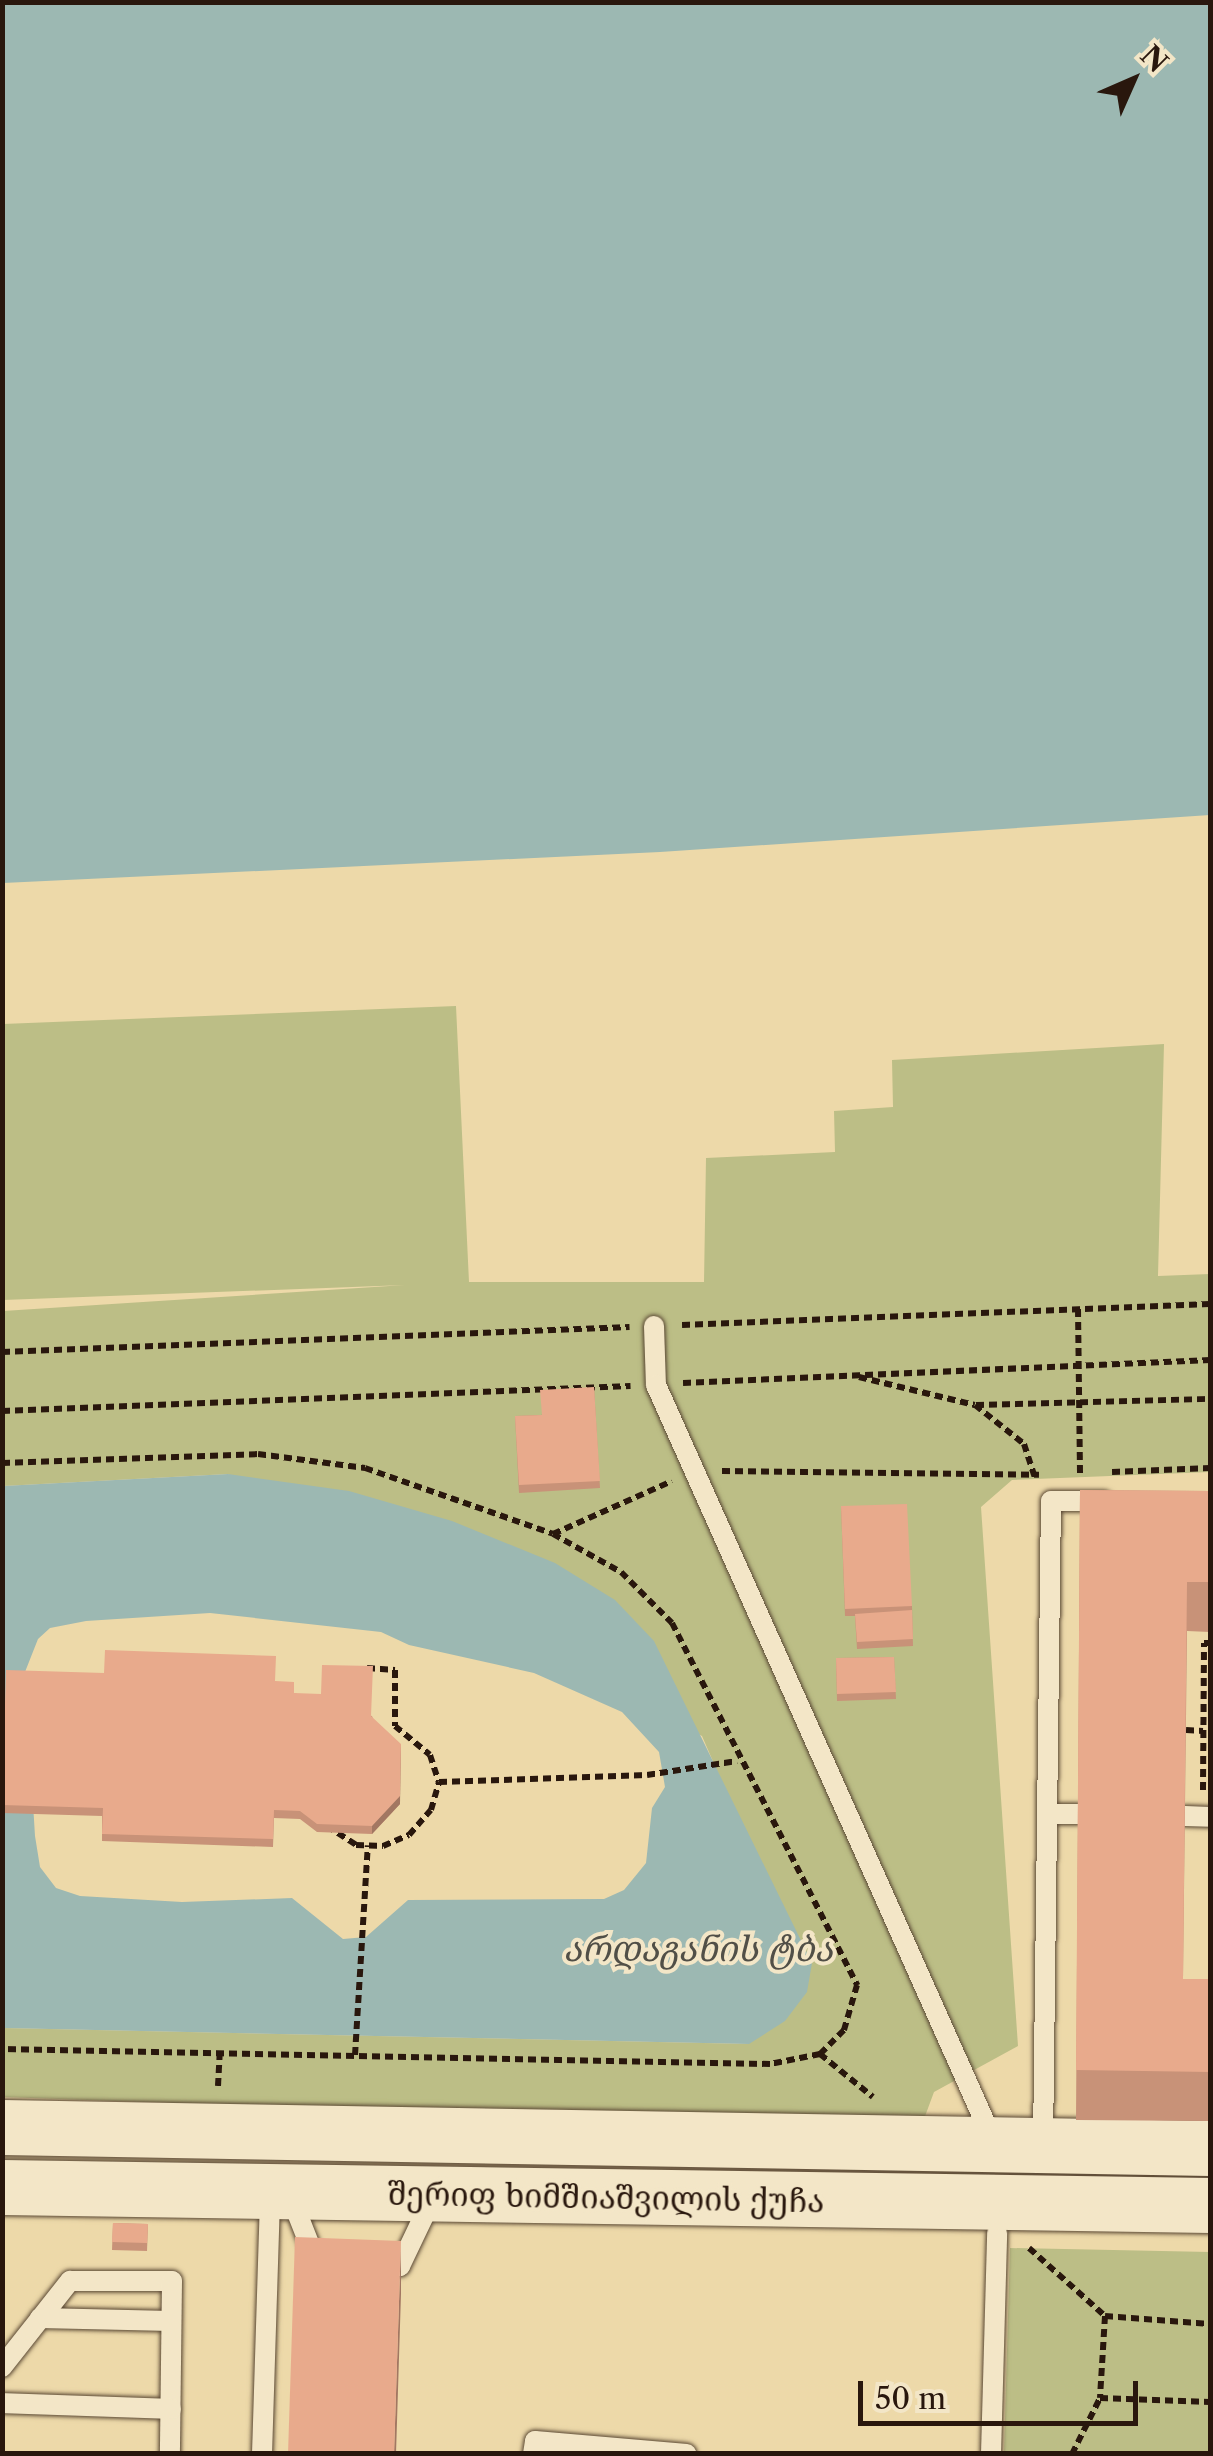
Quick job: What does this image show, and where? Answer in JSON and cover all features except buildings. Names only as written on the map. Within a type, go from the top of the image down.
[{"type":"main road","name":"შერიფ ხიმშიაშვილის ქუჩა","points":[[2,2128],[1210,2148]]},
{"type":"main road","name":"შერიფ ხიმშიაშვილის ქუჩა","points":[[2,2187],[1210,2205]]},
{"type":"lane","points":[[654,1326],[656,1385],[694,1471],[1019,2145]]},
{"type":"lane","points":[[1019,2145],[1048,1814],[1051,1501],[1120,1502]]},
{"type":"lane","points":[[1185,1816],[1206,1809]]},
{"type":"lane","points":[[1048,1814],[1078,1814]]},
{"type":"lane","points":[[280,2194],[317,2262],[400,2266],[434,2196]]},
{"type":"lane","points":[[262,2454],[280,2194]]},
{"type":"lane","points":[[992,2454],[997,2233]]},
{"type":"lane","points":[[2,2368],[70,2281],[172,2281],[170,2454]]},
{"type":"lane","points":[[40,2318],[171,2322]]},
{"type":"lane","points":[[2,2402],[171,2410]]},
{"type":"lane","points":[[533,2454],[535,2441],[686,2454]]},
{"type":"path","points":[[2,1352],[1210,1304]]},
{"type":"path","points":[[1078,1309],[1080,1474]]},
{"type":"path","points":[[2,1411],[1210,1360]]},
{"type":"path","points":[[843,1375],[911,1385],[975,1404],[1210,1399]]},
{"type":"path","points":[[975,1404],[1024,1444],[1033,1476]]},
{"type":"path","points":[[2,1463],[258,1454],[365,1468],[553,1534],[621,1572],[672,1622],[737,1761],[856,1985],[844,2030],[820,2054],[770,2064],[2,2049]]},
{"type":"path","points":[[1064,1474],[1210,1468]]},
{"type":"path","points":[[553,1534],[694,1471],[1049,1475]]},
{"type":"path","points":[[1206,1809],[1204,1643],[1210,1643]]},
{"type":"path","points":[[321,1818],[331,1832],[368,1845],[409,1836],[431,1810],[439,1782],[430,1755],[395,1726],[394,1670],[360,1668]]},
{"type":"path","points":[[1186,1730],[1203,1731]]},
{"type":"path","points":[[439,1782],[648,1775],[737,1761]]},
{"type":"path","points":[[355,2055],[368,1845]]},
{"type":"path","points":[[217,2097],[220,2053]]},
{"type":"path","points":[[1026,2246],[1104,2316],[1210,2324]]},
{"type":"path","points":[[1072,2454],[1100,2398],[1104,2316]]},
{"type":"path","points":[[1100,2398],[1210,2402]]},
{"type":"green space","points":[[456,1006],[469,1282],[704,1282],[706,1158],[835,1152],[834,1111],[893,1107],[892,1060],[1164,1044],[1158,1276],[1210,1274],[1210,1472],[1012,1480],[981,1507],[1018,2046],[934,2092],[924,2119],[429,2112],[3,2097],[3,2028],[749,2044],[725,1789],[702,1736],[228,1474],[3,1486],[3,1311],[405,1285],[3,1300],[3,1024]]},
{"type":"green space","points":[[1010,2248],[1210,2252],[1210,2453],[1004,2453]]},
{"type":"water","points":[[3,2],[1210,3],[1210,815],[660,852],[3,883]]},
{"type":"water","name":"არდაგანის ტბა","points":[[228,1474],[349,1491],[452,1521],[555,1563],[615,1600],[654,1641],[812,1963],[807,1992],[785,2021],[749,2044],[3,2028],[3,1486]],"holes":[[[210,1613],[381,1632],[409,1645],[534,1673],[622,1712],[659,1752],[665,1787],[652,1808],[646,1863],[624,1890],[604,1899],[408,1900],[366,1937],[343,1939],[292,1898],[182,1902],[80,1896],[56,1888],[40,1867],[25,1672],[38,1639],[50,1628],[86,1621]]]}]
